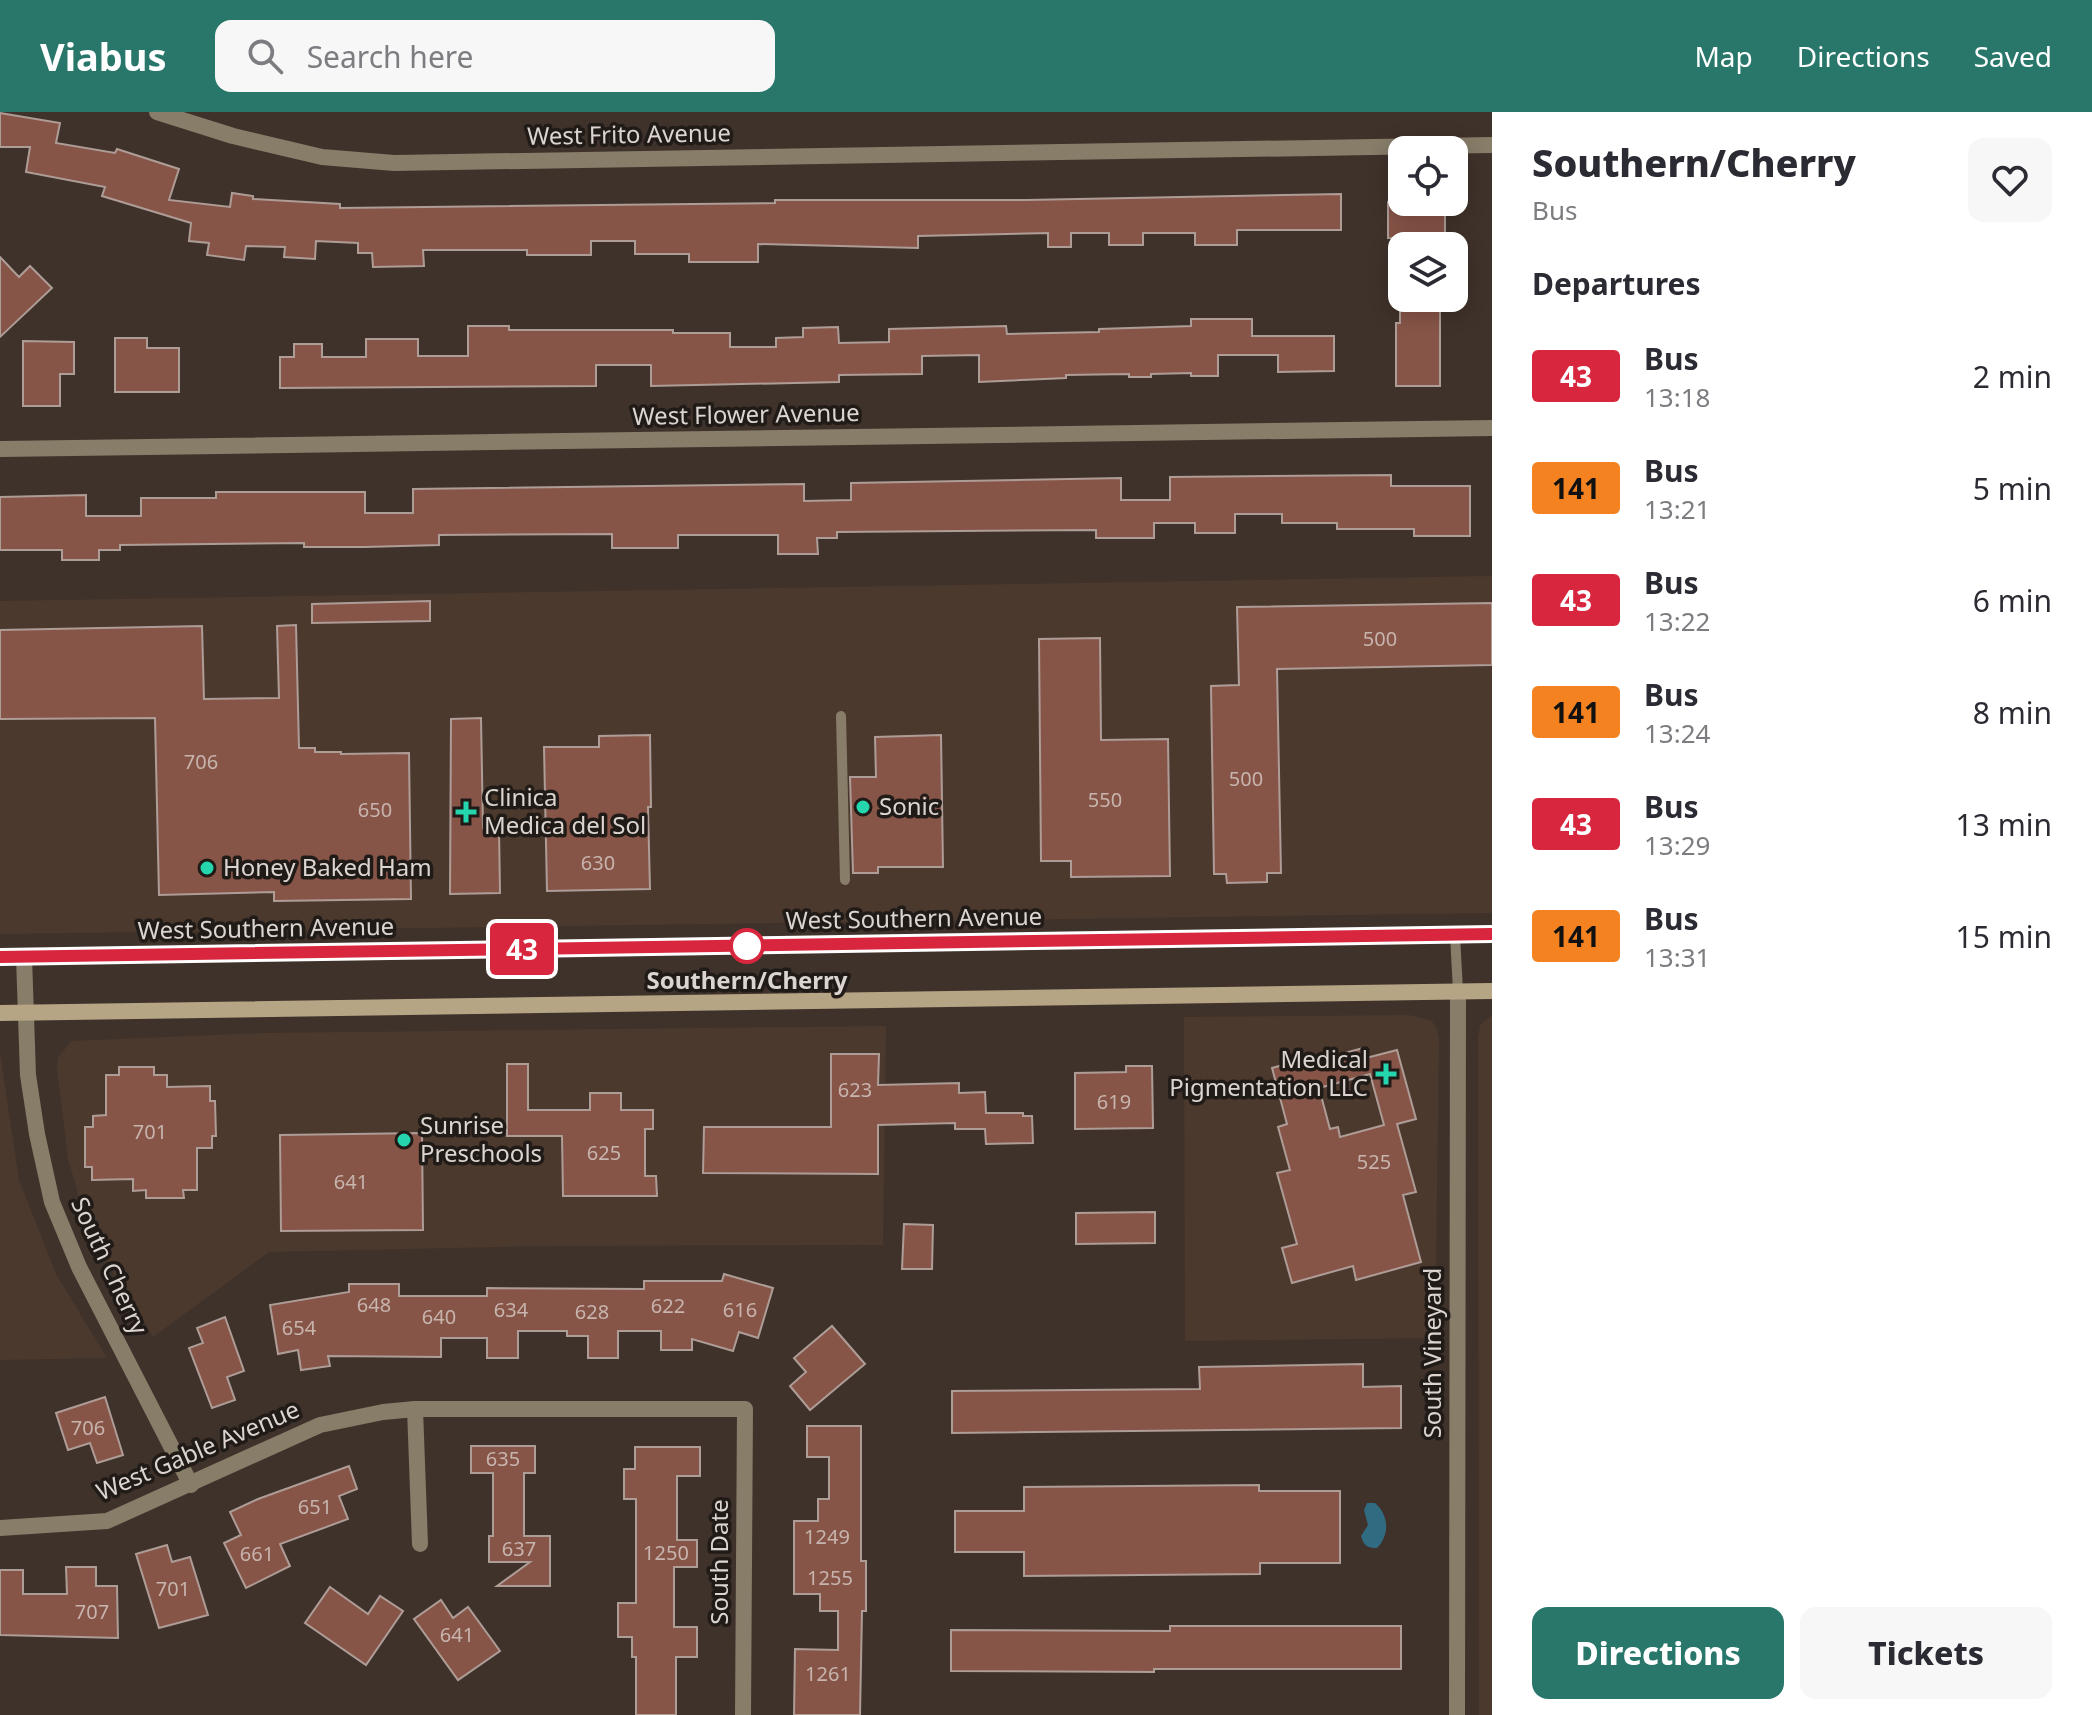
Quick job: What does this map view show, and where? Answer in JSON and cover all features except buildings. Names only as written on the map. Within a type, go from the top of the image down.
[{"type":"main road","name":"West Southern Avenue","points":[[0,957],[1492,934]]},
{"type":"main road","points":[[0,1013],[1492,991]]},
{"type":"street","name":"West Frito Avenue","points":[[157,112],[233,136],[322,157],[394,163],[1492,145]]},
{"type":"street","name":"West Flower Avenue","points":[[0,449],[1492,428]]},
{"type":"street","name":"South Cherry","points":[[24,957],[30,1086],[52,1202],[79,1267],[191,1485]]},
{"type":"street","name":"South Vineyard","points":[[1457,1715],[1458,991]]},
{"type":"street","name":"West Gable Avenue","points":[[0,1528],[107,1521],[320,1425],[383,1412],[415,1409],[745,1409]]},
{"type":"street","points":[[415,1409],[420,1544]]},
{"type":"street","name":"South Date","points":[[743,1715],[745,1409]]},
{"type":"lane","points":[[841,716],[845,880]]},
{"type":"lane","points":[[1455,935],[1458,991]]},
{"type":"shaded area","points":[[1492,576],[1492,913],[0,934],[0,601]]},
{"type":"shaded area","points":[[1409,1015],[1432,1021],[1439,1041],[1435,1338],[1185,1341],[1184,1017]]},
{"type":"shaded area","points":[[1492,1015],[1492,1715],[1479,1715],[1478,1039],[1480,1025]]},
{"type":"shaded area","points":[[886,1026],[883,1245],[543,1246],[269,1252],[153,1337],[108,1263],[80,1200],[68,1159],[57,1069],[58,1058],[71,1041],[264,1033]]},
{"type":"shaded area","points":[[0,1053],[19,1180],[56,1274],[107,1358],[0,1360]]},
{"type":"water","points":[[1367,1503],[1375,1503],[1385,1519],[1386,1531],[1377,1548],[1366,1546],[1361,1536],[1368,1525],[1364,1510]]},
{"type":"bus line","name":"43","points":[[0,957],[1492,934]]},
{"type":"place","name":"Sonic","points":[[863,807]]},
{"type":"place","name":"Clinica Medica del Sol","points":[[466,812]]},
{"type":"place","name":"Honey Baked Ham","points":[[207,868]]},
{"type":"place","name":"Southern/Cherry","points":[[747,946]]},
{"type":"place","name":"Medical Pigmentation LLC","points":[[1386,1074]]},
{"type":"place","name":"Sunrise Preschools","points":[[404,1140]]}]
